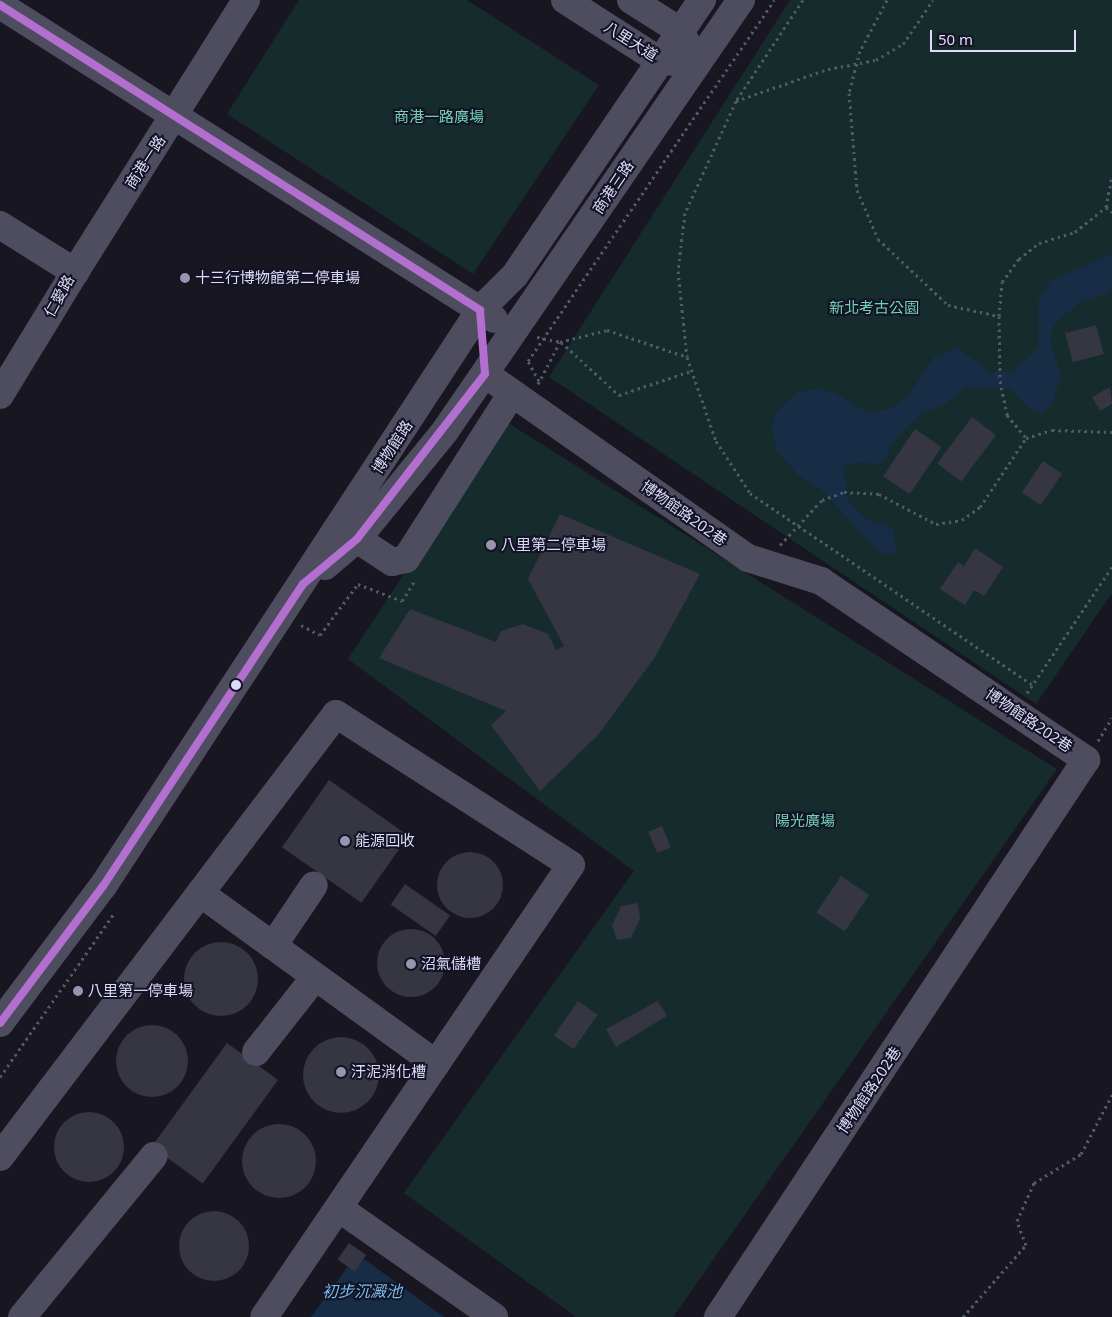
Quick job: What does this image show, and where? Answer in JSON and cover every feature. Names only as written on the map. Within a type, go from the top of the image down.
[{"type":"street","name":"商港一路","points":[[75,272],[246,0]]},
{"type":"street","name":"八里大道","points":[[565,0],[660,61],[698,64]]},
{"type":"street","points":[[632,0],[680,32],[698,64]]},
{"type":"street","points":[[485,374],[480,310],[515,275],[702,0]]},
{"type":"street","name":"商港三路","points":[[485,374],[741,0]]},
{"type":"street","points":[[0,5],[176,114],[514,332]]},
{"type":"street","name":"仁愛路","points":[[0,225],[75,272],[0,395]]},
{"type":"street","name":"博物館路","points":[[0,1023],[8,996],[103,886],[303,584],[480,310]]},
{"type":"street","name":"博物館路","points":[[303,584],[357,539],[485,374]]},
{"type":"street","name":"博物館路202巷","points":[[485,374],[748,558],[821,581],[1086,760],[718,1317]]},
{"type":"street","points":[[357,539],[392,562],[406,558],[512,393]]},
{"type":"street","points":[[0,1157],[336,714],[571,865],[340,1210],[264,1317]]},
{"type":"street","points":[[273,946],[314,885]]},
{"type":"street","points":[[200,893],[436,1064]]},
{"type":"street","points":[[256,1052],[315,977]]},
{"type":"street","points":[[22,1317],[154,1156]]},
{"type":"street","points":[[340,1210],[494,1317]]},
{"type":"path","points":[[687,358],[608,330],[560,342],[540,382],[528,361],[774,0]]},
{"type":"path","points":[[802,0],[736,101],[685,213],[678,272],[687,358],[716,442],[750,493],[1033,685]]},
{"type":"path","points":[[887,0],[876,13],[856,65],[849,93],[849,129],[857,190],[878,239],[948,305],[999,316]]},
{"type":"path","points":[[736,101],[828,69],[856,65],[903,44],[932,0]]},
{"type":"path","points":[[1026,438],[1007,415],[1000,381],[999,316],[1002,282],[1020,259],[1039,243],[1075,232],[1106,207],[1112,177]]},
{"type":"path","points":[[1106,207],[1112,212]]},
{"type":"path","points":[[560,342],[619,395],[692,371]]},
{"type":"path","points":[[764,563],[797,524],[822,500],[844,492],[879,494],[936,524],[962,520],[980,507],[1026,438],[1052,430],[1112,432]]},
{"type":"path","points":[[1015,711],[1112,567]]},
{"type":"path","points":[[294,631],[299,624],[320,635],[358,584],[402,601],[418,576]]},
{"type":"path","points":[[0,1077],[120,905]]},
{"type":"path","points":[[963,1317],[1026,1245],[1016,1221],[1034,1183],[1081,1154],[1112,1095]]},
{"type":"green space","name":"商港一路廣場","points":[[299,0],[467,0],[599,85],[473,274],[227,114]]},
{"type":"green space","name":"新北考古公園","points":[[790,0],[1112,0],[1112,593],[1036,704],[549,377]]},
{"type":"green space","name":"陽光廣場","points":[[505,421],[1057,769],[673,1317],[576,1317],[404,1193],[634,871],[348,659]]},
{"type":"water","points":[[1112,254],[1112,286],[1107,293],[1078,304],[1054,324],[1050,342],[1061,374],[1052,407],[1041,413],[1027,407],[1012,389],[966,387],[944,405],[921,414],[900,434],[880,465],[861,462],[844,467],[848,500],[864,517],[894,530],[896,552],[886,555],[876,550],[821,489],[797,474],[776,450],[772,429],[775,413],[798,392],[818,388],[835,393],[868,413],[890,409],[908,396],[935,356],[958,348],[989,372],[1013,371],[1039,347],[1039,298],[1050,281]]},
{"type":"water","name":"初步沉澱池","points":[[357,1254],[444,1317],[311,1317]]},
{"type":"building","points":[[1096,325],[1104,354],[1073,362],[1065,333]]},
{"type":"building","points":[[1110,387],[1112,404],[1100,411],[1092,397]]},
{"type":"building","points":[[972,417],[996,435],[961,481],[937,463]]},
{"type":"building","points":[[915,429],[942,447],[910,494],[883,476]]},
{"type":"building","points":[[1043,461],[1062,474],[1041,505],[1022,493]]},
{"type":"building","points":[[560,514],[700,574],[655,657],[598,735],[540,791],[491,725],[506,711],[379,658],[410,609],[496,642],[501,631],[523,624],[548,634],[556,650],[564,646],[528,579]]},
{"type":"building","points":[[975,548],[1003,567],[984,596],[974,590],[965,605],[940,589],[958,562],[964,566]]},
{"type":"building","name":"能源回收","points":[[329,780],[408,836],[361,903],[282,847]]},
{"type":"building","points":[[662,826],[671,847],[657,853],[648,832]]},
{"type":"building","name":"沼氣儲槽","points":[[470,852],[483,855],[493,862],[500,872],[503,885],[500,898],[493,908],[483,915],[470,918],[457,915],[447,908],[440,898],[437,885],[440,872],[447,862],[457,855]]},
{"type":"building","points":[[841,876],[869,895],[845,931],[816,912]]},
{"type":"building","points":[[405,884],[450,916],[436,936],[391,904]]},
{"type":"building","points":[[638,903],[640,919],[631,938],[617,940],[612,925],[621,906]]},
{"type":"building","name":"沼氣儲槽","points":[[411,929],[424,932],[435,939],[442,950],[445,963],[442,976],[435,987],[424,994],[411,997],[398,994],[387,987],[380,976],[377,963],[380,950],[387,939],[398,932]]},
{"type":"building","points":[[221,942],[235,945],[247,953],[255,965],[258,979],[255,993],[247,1005],[235,1013],[221,1016],[207,1013],[195,1005],[187,993],[184,979],[187,965],[195,953],[207,945]]},
{"type":"building","points":[[578,1001],[598,1015],[574,1049],[554,1035]]},
{"type":"building","points":[[658,1001],[667,1016],[616,1047],[606,1029]]},
{"type":"building","points":[[159,1025],[178,1035],[186,1047],[188,1061],[186,1075],[178,1087],[166,1095],[145,1097],[126,1087],[118,1075],[116,1054],[126,1035],[138,1027]]},
{"type":"building","name":"汙泥消化槽","points":[[341,1037],[355,1040],[368,1048],[376,1061],[379,1075],[376,1089],[368,1102],[355,1110],[341,1113],[327,1110],[314,1102],[306,1089],[303,1075],[306,1061],[314,1048],[327,1040]]},
{"type":"building","points":[[227,1043],[278,1080],[203,1184],[152,1147]]},
{"type":"building","points":[[82,1112],[96,1112],[109,1117],[119,1127],[124,1140],[124,1154],[119,1167],[109,1177],[96,1182],[82,1182],[69,1177],[59,1167],[54,1154],[54,1140],[59,1127],[69,1117]]},
{"type":"building","points":[[272,1124],[286,1124],[300,1130],[310,1140],[316,1154],[314,1175],[300,1192],[286,1198],[272,1198],[258,1192],[248,1182],[242,1168],[242,1154],[248,1140],[258,1130]]},
{"type":"building","points":[[214,1211],[227,1214],[239,1221],[246,1233],[249,1246],[246,1259],[239,1271],[227,1278],[214,1281],[201,1278],[189,1271],[182,1259],[179,1246],[182,1233],[189,1221],[201,1214]]},
{"type":"building","points":[[349,1243],[366,1255],[355,1271],[338,1259]]},
{"type":"transit line","points":[[0,5],[480,310],[485,374],[357,539],[303,584],[103,886],[0,1023]]},
{"type":"place","name":"十三行博物館第二停車場","points":[[185,278]]},
{"type":"place","name":"八里第二停車場","points":[[491,545]]},
{"type":"place","name":"能源回收","points":[[345,841]]},
{"type":"place","name":"沼氣儲槽","points":[[411,964]]},
{"type":"place","name":"八里第一停車場","points":[[78,991]]},
{"type":"place","name":"汙泥消化槽","points":[[341,1072]]}]
